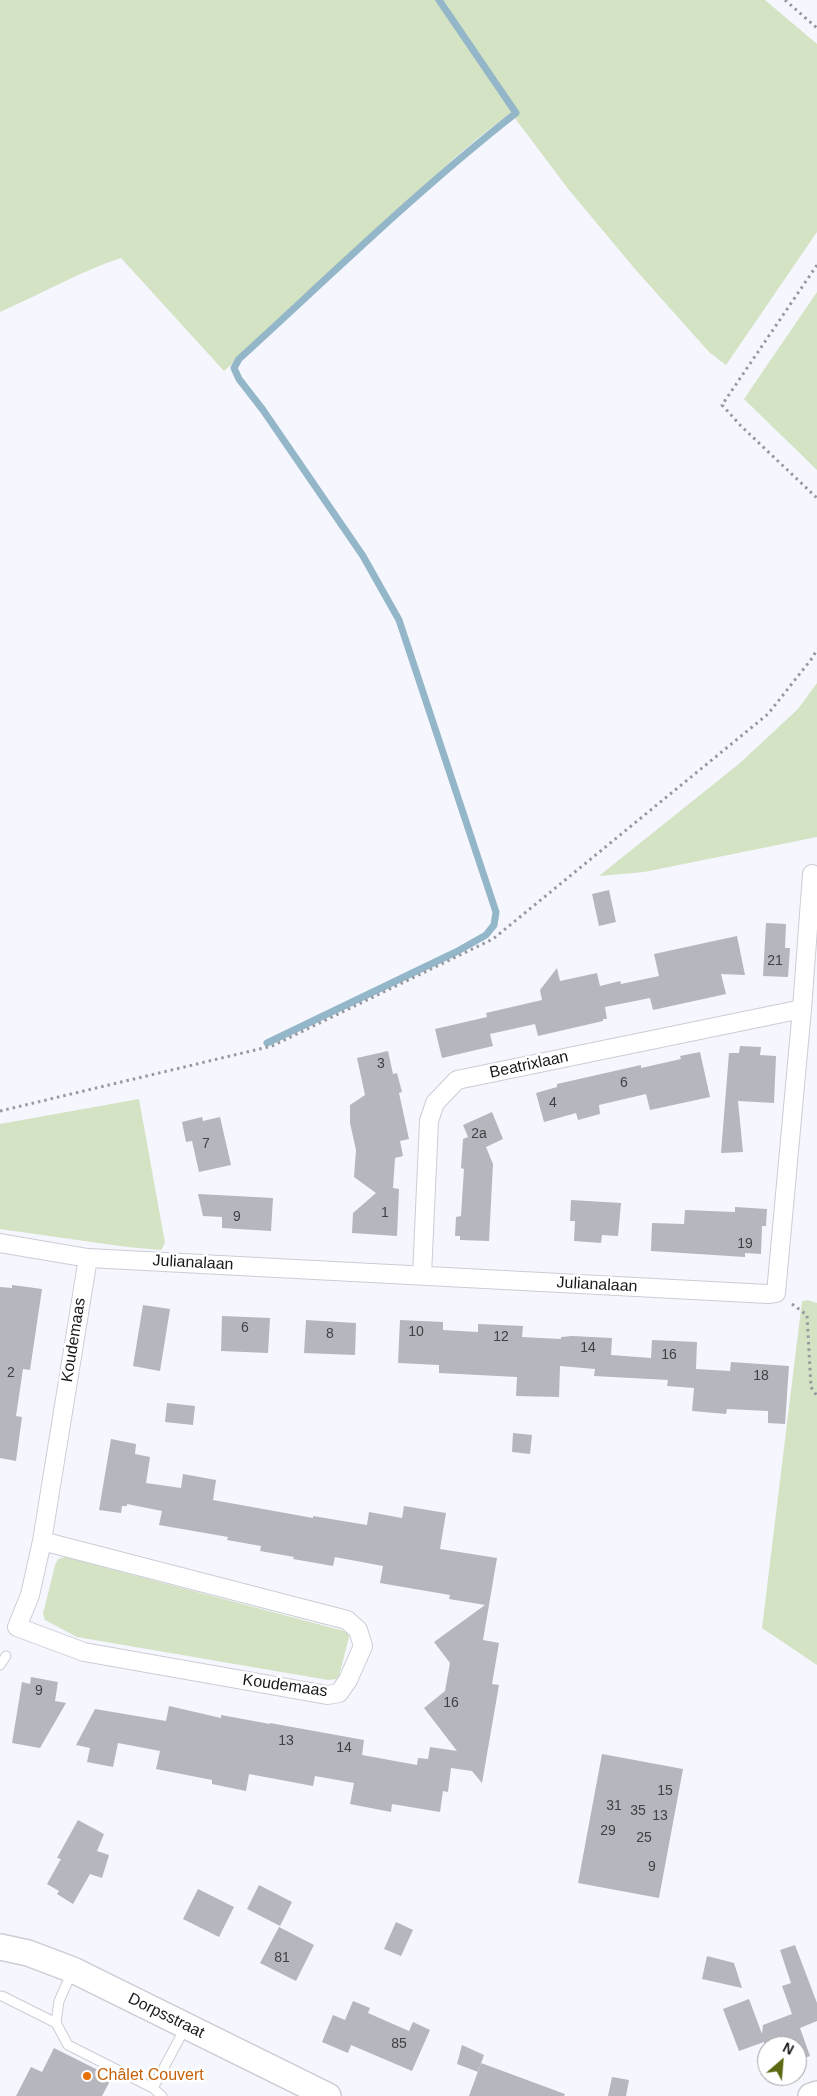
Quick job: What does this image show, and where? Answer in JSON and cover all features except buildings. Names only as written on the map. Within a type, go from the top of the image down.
[{"type":"street","points":[[776,1293],[802,1009],[812,874]]},
{"type":"street","name":"Beatrixlaan","points":[[422,1275],[429,1121],[435,1103],[457,1080],[802,1009]]},
{"type":"street","name":"Julianalaan","points":[[0,1243],[88,1258],[776,1293]]},
{"type":"street","name":"Koudemaas","points":[[42,1541],[347,1620],[358,1630],[363,1646],[348,1680],[339,1693],[327,1695],[84,1652],[17,1627],[30,1595],[42,1541],[88,1258]]},
{"type":"street","name":"Dorpsstraat","points":[[0,1947],[28,1953],[73,1970],[328,2096]]},
{"type":"street","points":[[811,2096],[817,2094]]},
{"type":"lane","points":[[0,1665],[6,1656]]},
{"type":"lane","points":[[56,2023],[59,2001],[73,1970]]},
{"type":"lane","points":[[2,1996],[56,2023],[68,2045],[153,2088],[162,2096]]},
{"type":"lane","points":[[153,2088],[186,2026]]},
{"type":"path","points":[[785,0],[817,28]]},
{"type":"path","points":[[817,265],[722,405],[740,426],[817,498]]},
{"type":"path","points":[[0,1111],[272,1046],[492,939],[768,714],[813,657],[817,649]]},
{"type":"path","points":[[776,1293],[807,1315],[811,1386],[817,1396]]},
{"type":"green space","points":[[0,0],[765,0],[817,44],[817,232],[726,365],[709,352],[635,269],[569,190],[511,113],[482,135],[428,182],[403,208],[224,371],[121,258],[75,276],[0,312]]},
{"type":"green space","points":[[817,292],[817,470],[744,399]]},
{"type":"green space","points":[[817,683],[817,837],[644,872],[599,876],[740,763],[798,709]]},
{"type":"green space","points":[[139,1099],[165,1243],[161,1250],[0,1229],[0,1124]]},
{"type":"green space","points":[[808,1300],[817,1303],[817,1665],[762,1628],[802,1301]]},
{"type":"green space","points":[[65,1557],[348,1632],[349,1637],[339,1676],[336,1679],[328,1680],[77,1637],[45,1620],[43,1614],[55,1565],[58,1559]]},
{"type":"waterway","points":[[267,1043],[456,952],[486,935],[494,925],[496,912],[399,620],[363,556],[263,410],[239,379],[234,368],[239,359],[375,233],[516,113],[439,0]]},
{"type":"place","name":"Châlet Couvert","points":[[87,2076]]}]
